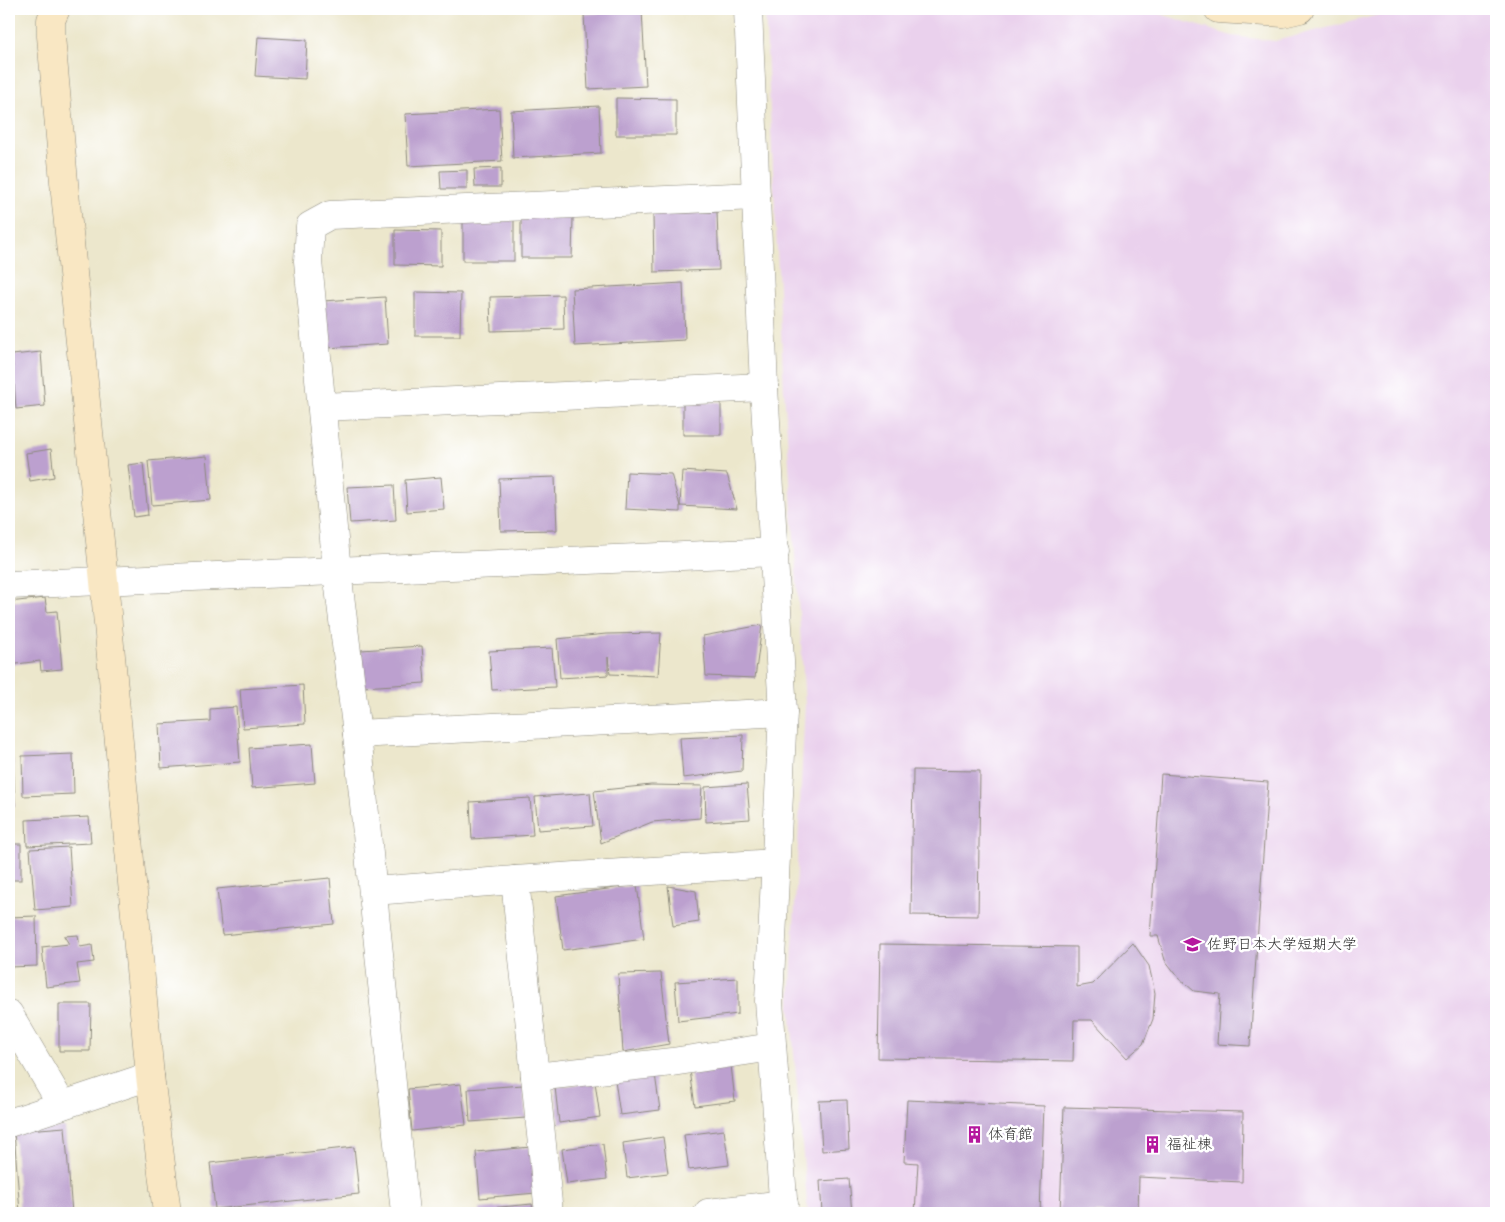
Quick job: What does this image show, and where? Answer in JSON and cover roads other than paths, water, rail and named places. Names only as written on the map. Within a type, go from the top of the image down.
[{"type":"street","points":[[56,9],[51,20],[64,193],[104,581],[150,1076],[167,1213]]},
{"type":"street","points":[[708,1213],[784,1209],[769,1001],[783,712],[764,387],[748,9]]},
{"type":"street","points":[[1218,9],[1284,13],[1300,9]]},
{"type":"street","points":[[405,1213],[374,891],[337,571],[308,262],[310,226],[330,215],[756,196]]},
{"type":"street","points":[[322,407],[764,387]]},
{"type":"street","points":[[9,585],[775,552]]},
{"type":"street","points":[[357,734],[783,712]]},
{"type":"street","points":[[374,891],[775,862]]},
{"type":"street","points":[[515,880],[549,1213]]},
{"type":"street","points":[[9,1014],[62,1104]]},
{"type":"street","points":[[535,1077],[672,1062],[772,1047]]},
{"type":"street","points":[[9,1123],[150,1076]]},
{"type":"place","name":"佐野日本大学短期大学","points":[[1193,944]]},
{"type":"place","name":"体育館","points":[[974,1134]]},
{"type":"place","name":"福祉棟","points":[[1153,1144]]}]
